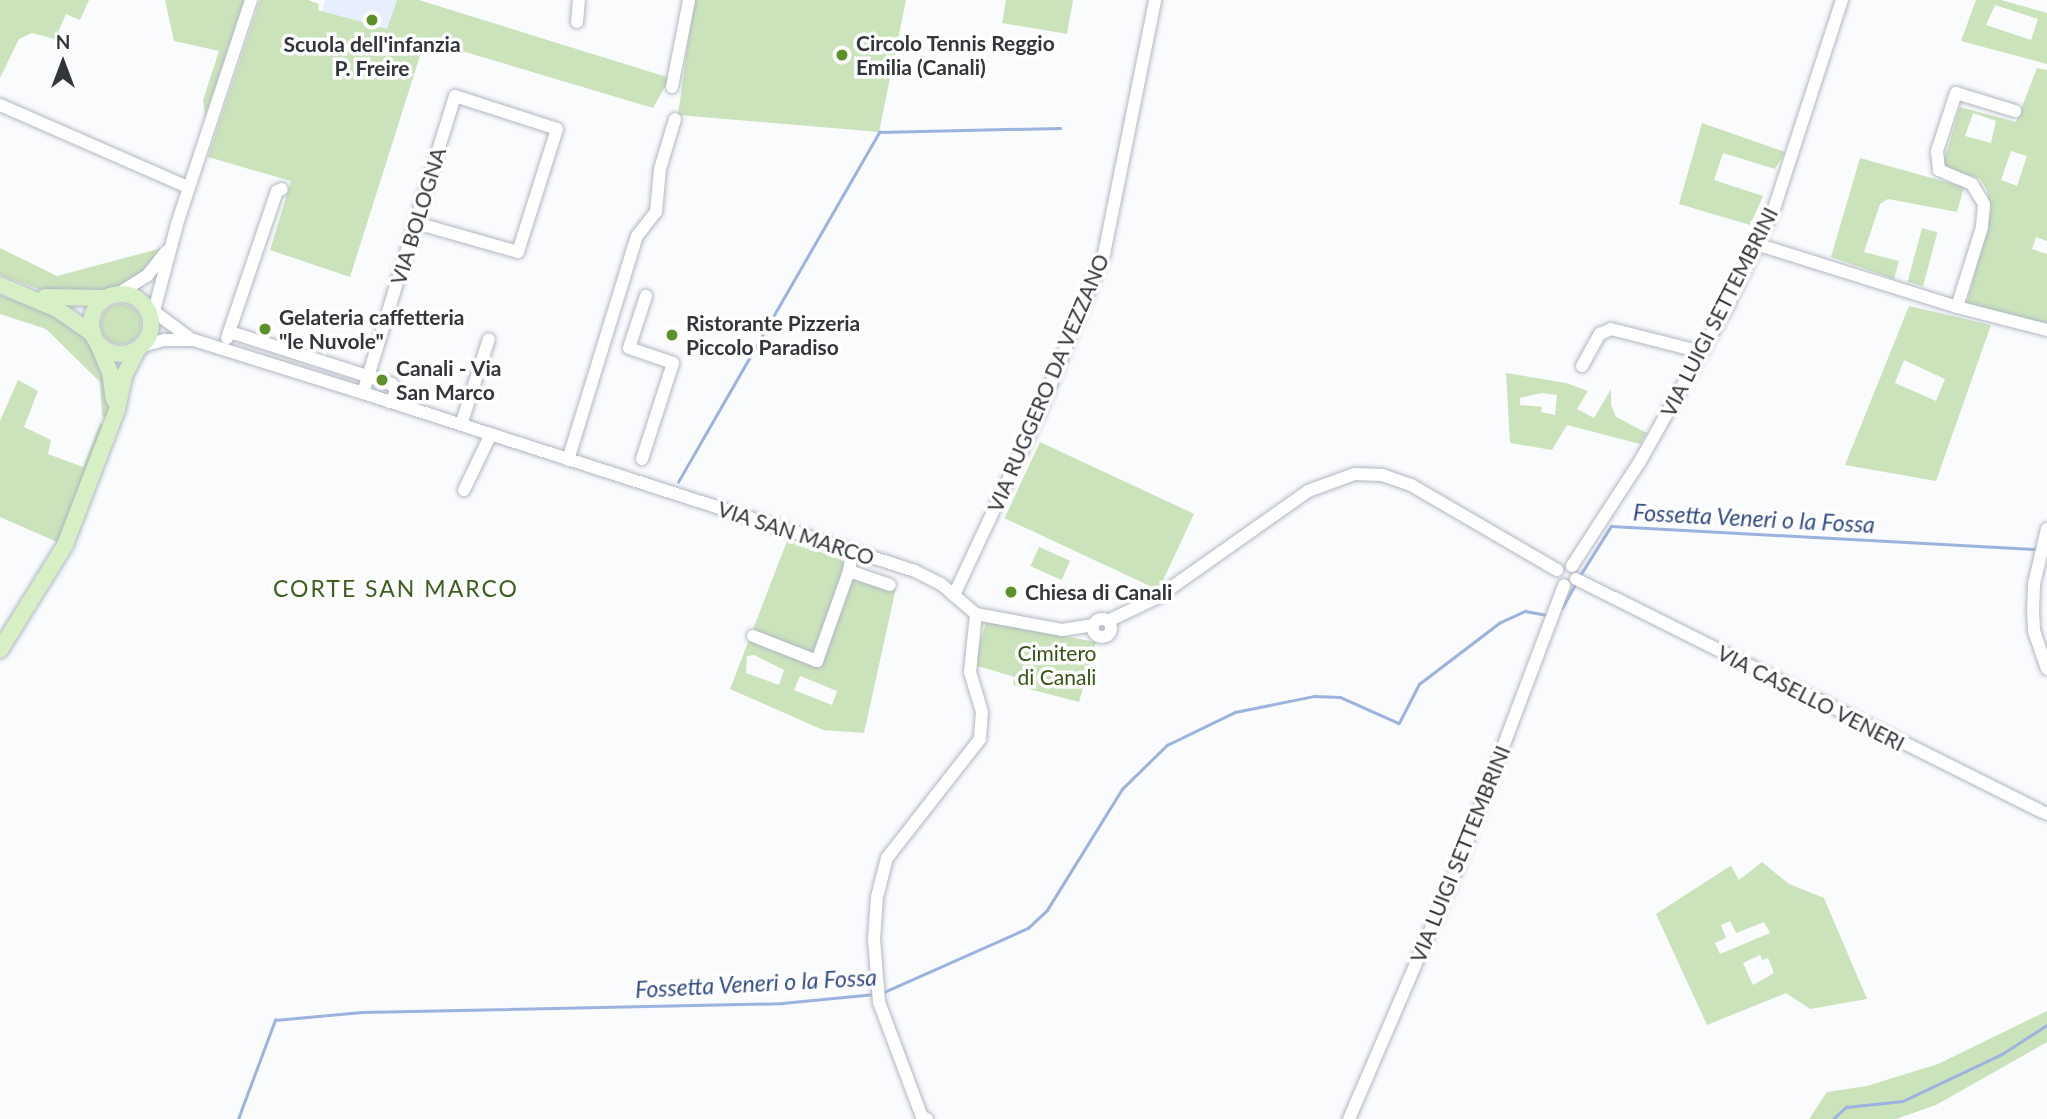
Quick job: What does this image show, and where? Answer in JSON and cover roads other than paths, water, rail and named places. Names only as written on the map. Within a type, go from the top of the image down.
[{"type":"main road","points":[[0,285],[28,294],[71,300],[131,296],[150,313],[140,348],[124,376],[114,417],[65,545],[0,650]]},
{"type":"main road","points":[[28,294],[116,354],[140,348]]},
{"type":"main road","points":[[111,297],[92,318],[95,338],[112,379],[114,417]]},
{"type":"street","points":[[150,313],[188,187],[251,0]]},
{"type":"street","points":[[577,22],[579,0]]},
{"type":"street","points":[[672,86],[689,0]]},
{"type":"street","name":"VIA RUGGERO DA VEZZANO","points":[[954,595],[1041,411],[1104,254],[1155,0]]},
{"type":"street","name":"VIA LUIGI SETTEMBRINI","points":[[1577,576],[1612,508],[1702,352],[1784,185],[1842,0]]},
{"type":"street","points":[[1957,307],[1982,227],[1984,204],[1972,184],[1939,170],[1937,151],[1956,93],[2015,111]]},
{"type":"street","name":"VIA BOLOGNA","points":[[363,393],[455,96],[557,129],[518,253],[416,223]]},
{"type":"street","points":[[0,105],[188,187]]},
{"type":"street","points":[[568,460],[637,236],[656,212],[660,169],[675,119]]},
{"type":"street","points":[[224,349],[277,191],[282,189]]},
{"type":"street","points":[[1756,244],[1957,307],[2047,330]]},
{"type":"street","points":[[111,297],[147,276],[170,246]]},
{"type":"street","points":[[635,481],[673,363],[629,348],[646,296]]},
{"type":"street","name":"VIA SAN MARCO","points":[[150,313],[194,341]]},
{"type":"street","points":[[1581,366],[1599,336],[1611,329],[1702,352]]},
{"type":"street","points":[[230,332],[394,385],[390,402]]},
{"type":"street","points":[[461,425],[489,339]]},
{"type":"street","name":"VIA SAN MARCO","points":[[140,348],[165,340],[194,341],[363,393],[926,575],[976,614]]},
{"type":"street","points":[[464,490],[491,434]]},
{"type":"street","points":[[926,1119],[922,1117],[879,1002],[874,939],[877,897],[887,858],[980,739],[982,712],[970,672],[976,614],[1062,630],[1095,630],[1100,619],[1110,625],[1308,491],[1355,474],[1382,475],[1411,485],[1557,570],[1577,576]]},
{"type":"street","points":[[2047,529],[2034,584],[2033,610],[2034,631],[2047,668]]},
{"type":"street","points":[[753,636],[817,661],[849,571],[852,552]]},
{"type":"street","points":[[1557,570],[1557,579],[1563,585],[1577,576]]},
{"type":"street","points":[[849,571],[890,585]]},
{"type":"street","name":"VIA CASELLO VENERI","points":[[1577,576],[2043,813]]},
{"type":"street","name":"VIA LUIGI SETTEMBRINI","points":[[1349,1119],[1458,866],[1563,585]]},
{"type":"street","points":[[2043,813],[2047,797]]},
{"type":"waterway","points":[[678,482],[879,132],[1060,128]]},
{"type":"waterway","name":"Fossetta Veneri o la Fossa","points":[[1579,577],[1611,526],[2037,549]]},
{"type":"waterway","name":"Fossetta Veneri o la Fossa","points":[[1562,608],[1576,583]]},
{"type":"waterway","name":"Fossetta Veneri o la Fossa","points":[[882,993],[1028,928],[1047,910],[1122,789],[1167,745],[1235,712],[1314,696],[1340,697],[1399,723],[1419,684],[1499,623],[1525,611],[1547,615]]},
{"type":"waterway","name":"Fossetta Veneri o la Fossa","points":[[238,1119],[275,1020],[362,1012],[782,1003],[875,994]]},
{"type":"waterway","points":[[1833,1119],[1846,1107],[1903,1101],[2002,1054],[2047,1025]]},
{"type":"place","name":"Scuola dell'infanzia P. Freire","points":[[372,20]]},
{"type":"place","name":"Circolo Tennis Reggio Emilia (Canali)","points":[[842,55]]},
{"type":"place","name":"Gelateria caffetteria \"le Nuvole\"","points":[[265,329]]},
{"type":"place","name":"Ristorante Pizzeria Piccolo Paradiso","points":[[672,335]]},
{"type":"place","name":"Canali - Via San Marco","points":[[382,380]]},
{"type":"place","name":"Chiesa di Canali","points":[[1011,592]]},
{"type":"district","name":"CORTE SAN MARCO","points":[[396,588]]},
{"type":"park label","name":"Cimitero di Canali","points":[[1057,665]]}]
